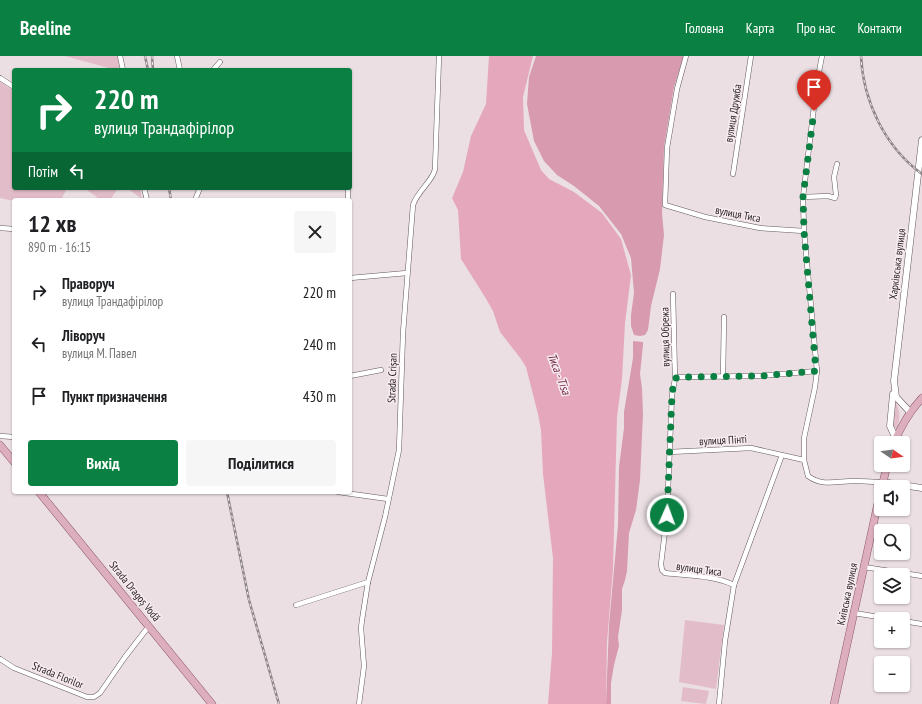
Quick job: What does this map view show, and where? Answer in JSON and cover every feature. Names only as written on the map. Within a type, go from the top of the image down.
[{"type":"main road","points":[[898,436],[910,412],[922,398]]},
{"type":"main road","points":[[0,445],[12,460]]},
{"type":"main road","name":"Strada Dragoș Vodă","points":[[41,494],[212,704]]},
{"type":"main road","name":"Київська вулиця","points":[[834,704],[875,516]]},
{"type":"street","points":[[120,56],[123,68]]},
{"type":"street","points":[[177,56],[180,68]]},
{"type":"street","name":"Strada Crișan","points":[[359,704],[364,666],[362,624],[368,582],[399,450],[401,379],[407,273],[413,205],[415,197],[433,175],[435,169],[439,56]]},
{"type":"street","name":"вулиця Тиса","points":[[686,56],[677,89],[667,148],[665,205],[705,217],[760,228],[804,231]]},
{"type":"street","name":"вулиця Дружба","points":[[733,174],[751,56]]},
{"type":"street","points":[[822,56],[817,82],[803,197],[804,231],[816,371],[815,387],[804,438],[804,460],[808,476],[814,480],[836,483],[852,481],[874,485]]},
{"type":"street","points":[[215,68],[220,62]]},
{"type":"street","points":[[0,78],[12,86]]},
{"type":"street","name":"Харківська вулиця","points":[[893,436],[890,426],[894,381],[922,140]]},
{"type":"street","points":[[803,197],[828,196],[835,198],[834,177],[837,164]]},
{"type":"street","points":[[0,228],[12,229]]},
{"type":"street","points":[[352,278],[407,273]]},
{"type":"street","name":"вулиця Обрежа","points":[[673,294],[674,379]]},
{"type":"street","points":[[723,377],[724,316]]},
{"type":"street","points":[[352,376],[381,370]]},
{"type":"street","points":[[674,379],[679,377],[760,376],[816,371]]},
{"type":"street","name":"вулиця Тиса","points":[[674,379],[669,452],[667,515],[661,564],[662,570],[665,573],[707,577],[734,585]]},
{"type":"street","points":[[894,391],[899,402],[910,412]]},
{"type":"street","points":[[0,436],[12,437]]},
{"type":"street","name":"вулиця Пінті","points":[[669,452],[751,448],[804,460]]},
{"type":"street","points":[[720,704],[725,641],[734,585],[782,455]]},
{"type":"street","points":[[910,487],[922,488]]},
{"type":"street","points":[[352,494],[388,499]]},
{"type":"street","points":[[864,567],[922,576]]},
{"type":"street","points":[[296,605],[368,582]]},
{"type":"street","points":[[854,613],[874,616]]},
{"type":"street","points":[[910,622],[922,624]]},
{"type":"street","name":"Strada Florilor","points":[[0,659],[14,668],[87,697],[94,697],[100,693],[149,626]]},
{"type":"shaded area","points":[[65,56],[118,56],[120,68],[109,68]]},
{"type":"shaded area","points":[[536,56],[684,56],[674,87],[664,147],[662,213],[664,235],[660,269],[651,306],[648,330],[645,335],[634,335],[631,326],[634,293],[631,258],[621,234],[599,206],[574,186],[557,175],[544,161],[534,141],[527,104],[529,77]]},
{"type":"shaded area","points":[[0,82],[12,90],[12,190],[66,190],[62,198],[12,198],[12,201],[0,198]]},
{"type":"shaded area","points":[[87,190],[117,190],[111,198],[98,198]]},
{"type":"shaded area","points":[[130,190],[140,190],[141,198]]},
{"type":"shaded area","points":[[633,341],[643,342],[640,374],[643,414],[640,480],[636,510],[629,533],[627,571],[622,589],[622,610],[618,637],[619,646],[611,683],[611,704],[606,704],[609,625],[618,525],[619,467],[624,428],[624,412],[633,358]]},
{"type":"shaded area","points":[[895,401],[899,411],[899,420],[897,427],[894,428],[892,425]]},
{"type":"shaded area","points":[[685,620],[724,625],[716,689],[679,682]]},
{"type":"shaded area","points":[[683,687],[709,691],[706,704],[681,701]]},
{"type":"water","name":"Тиса - Tisa","points":[[489,56],[533,56],[523,97],[524,130],[541,170],[549,179],[574,192],[602,213],[621,239],[631,275],[625,323],[622,379],[617,417],[613,569],[607,642],[606,704],[548,704],[552,653],[553,558],[543,474],[541,430],[538,414],[526,367],[500,332],[493,311],[461,259],[458,210],[452,198],[463,172],[471,136],[486,104]]},
{"type":"railway","points":[[145,56],[148,68]]},
{"type":"railway","points":[[152,56],[153,68]]},
{"type":"railway","points":[[861,56],[866,90],[878,122],[897,150],[922,174]]},
{"type":"railway","points":[[169,190],[171,198]]},
{"type":"railway","points":[[227,494],[249,600],[279,704]]},
{"type":"route","points":[[667,515],[669,452],[674,379],[679,377],[760,376],[816,371],[804,231],[803,197],[814,111]]}]
